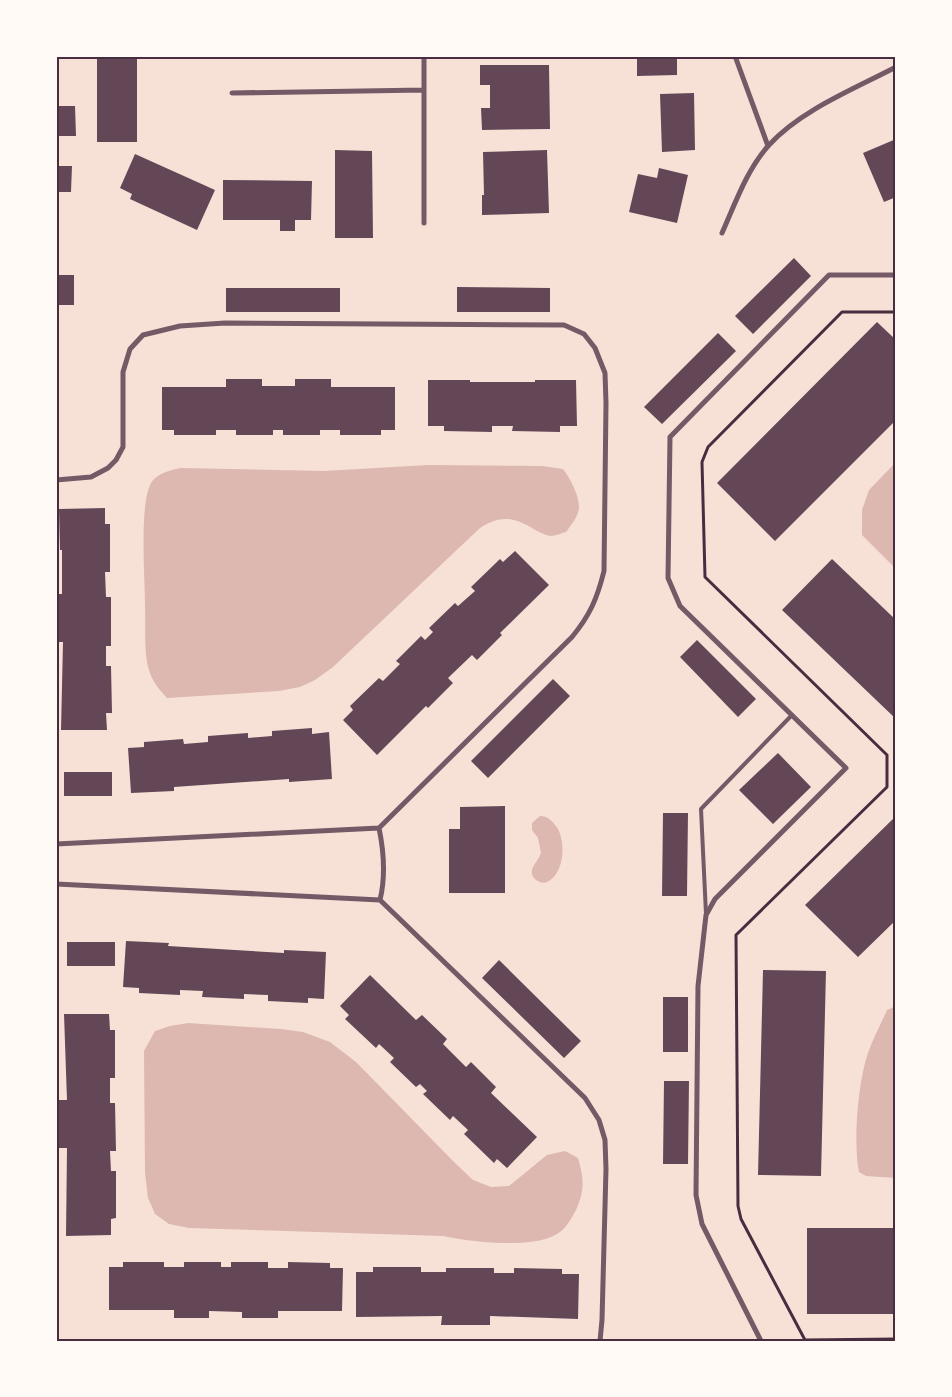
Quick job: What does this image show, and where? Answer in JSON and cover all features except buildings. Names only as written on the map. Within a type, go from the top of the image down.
[{"type":"street","points":[[424,56],[424,223]]},
{"type":"street","points":[[735,56],[768,146]]},
{"type":"street","points":[[722,233],[743,186],[758,159],[788,126],[896,67]]},
{"type":"street","points":[[232,93],[424,90]]},
{"type":"street","points":[[762,1341],[702,1224],[696,1195],[698,986],[706,915],[715,899],[846,768],[680,606],[668,578],[670,437],[829,275],[896,275]]},
{"type":"street","points":[[56,480],[91,477],[108,468],[116,460],[123,447],[123,372],[130,349],[143,335],[180,326],[225,323],[564,325],[584,334],[595,348],[605,373],[604,571],[597,598],[586,620],[572,637],[379,828],[56,844]]},
{"type":"street","points":[[379,828],[383,846],[384,866],[380,900]]},
{"type":"street","points":[[56,884],[380,900],[585,1098],[600,1120],[605,1140],[606,1169],[600,1341]]},
{"type":"lane","points":[[706,915],[702,809],[792,715]]},
{"type":"shaded area","points":[[896,462],[896,569],[862,535],[862,510],[869,490]]},
{"type":"shaded area","points":[[428,465],[542,466],[563,469],[576,492],[579,502],[578,514],[566,532],[553,536],[543,534],[525,524],[506,519],[494,521],[480,528],[333,667],[315,680],[300,687],[279,691],[167,698],[155,684],[146,658],[144,524],[147,494],[151,483],[157,477],[164,472],[181,468],[324,471]]},
{"type":"shaded area","points":[[540,816],[548,818],[558,829],[561,835],[563,850],[557,872],[553,878],[544,883],[536,880],[532,873],[541,853],[538,838],[532,830],[532,823]]},
{"type":"shaded area","points":[[896,1006],[896,1178],[866,1176],[859,1172],[856,1145],[857,1112],[864,1065],[887,1010]]},
{"type":"shaded area","points":[[188,1023],[281,1029],[303,1032],[330,1042],[356,1062],[473,1180],[491,1187],[509,1186],[547,1155],[565,1151],[578,1158],[581,1172],[583,1184],[576,1210],[567,1225],[550,1238],[520,1243],[486,1242],[443,1236],[189,1228],[169,1224],[155,1214],[148,1198],[145,1173],[144,1051],[155,1031]]}]
